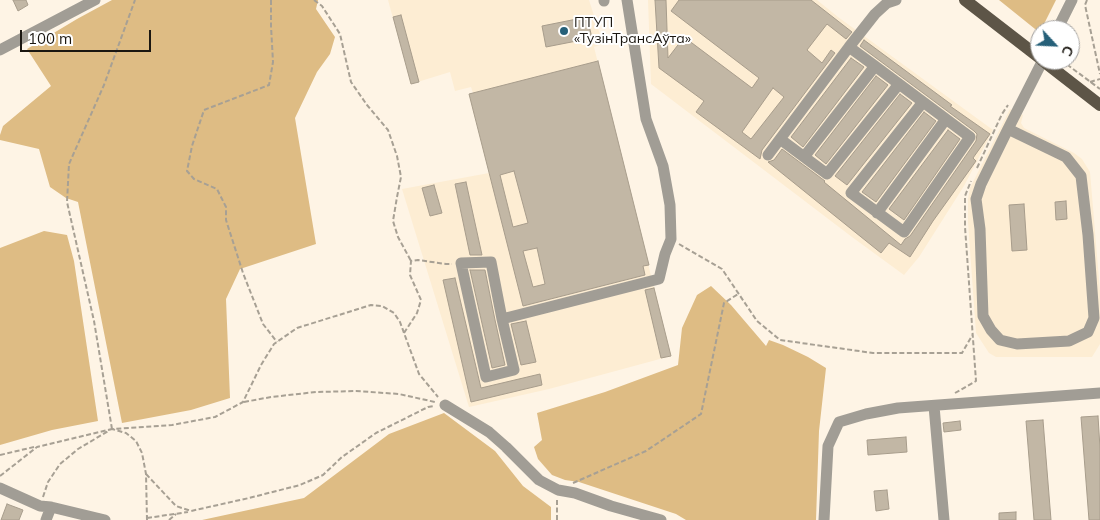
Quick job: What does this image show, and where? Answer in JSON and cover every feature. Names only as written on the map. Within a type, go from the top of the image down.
[{"type":"main road","points":[[965,0],[1030,51]]},
{"type":"main road","points":[[1054,70],[1100,105]]},
{"type":"street","points":[[0,50],[95,0]]},
{"type":"street","points":[[502,319],[659,279],[671,239],[670,205],[663,166],[646,118],[627,0]]},
{"type":"street","points":[[768,155],[875,14],[887,3],[896,0]]},
{"type":"street","points":[[1062,20],[1072,0]]},
{"type":"street","points":[[849,47],[876,66],[970,137],[904,232],[851,193],[923,102]]},
{"type":"street","points":[[804,157],[876,66]]},
{"type":"street","points":[[1008,130],[1066,158],[1081,176],[1088,235],[1094,318],[1088,332],[1069,341],[1017,344],[1000,340],[991,330],[983,316],[980,229],[976,199],[981,184],[1037,70]]},
{"type":"street","points":[[780,139],[827,174],[899,84]]},
{"type":"street","points":[[877,212],[946,119]]},
{"type":"street","points":[[491,262],[502,319],[514,370],[486,377],[461,263],[491,262]]},
{"type":"street","points":[[824,520],[828,446],[839,422],[866,414],[898,408],[1100,393]]},
{"type":"street","points":[[445,404],[489,432],[506,446],[539,480],[558,490],[575,493],[661,520]]},
{"type":"street","points":[[934,406],[944,520]]},
{"type":"street","points":[[0,488],[46,506],[105,520]]},
{"type":"street","points":[[46,506],[46,520]]},
{"type":"path","points":[[112,429],[94,321],[67,202],[69,164],[104,85],[135,0]]},
{"type":"path","points":[[271,0],[270,26],[273,62],[269,85],[204,110],[192,146],[187,171],[194,179],[217,189],[226,207],[226,220],[262,324],[278,342]]},
{"type":"path","points":[[314,0],[322,6],[340,34],[351,82],[388,130],[397,156],[401,177],[393,221],[398,237],[411,261],[410,275],[421,300],[417,313],[404,334]]},
{"type":"path","points":[[1087,0],[1085,5],[1100,74]]},
{"type":"path","points":[[1074,70],[1100,89]]},
{"type":"path","points":[[1090,82],[1100,79]]},
{"type":"path","points":[[671,239],[722,269],[757,321],[780,340],[873,353],[962,353],[974,334]]},
{"type":"path","points":[[411,261],[418,260],[446,264],[461,263]]},
{"type":"path","points":[[557,520],[558,490],[646,451],[701,414],[724,303],[738,294]]},
{"type":"path","points":[[243,402],[260,365],[274,344],[298,328],[371,305],[382,306],[394,312],[400,322],[419,374],[445,404]]},
{"type":"path","points":[[0,455],[112,429],[172,425],[215,417],[243,402],[271,397],[316,392],[356,392],[399,394],[445,404]]},
{"type":"path","points":[[112,429],[126,434],[136,441],[142,453],[146,474],[147,519],[191,511],[300,485],[323,475],[342,457],[376,433],[428,407],[445,404]]},
{"type":"path","points":[[46,506],[48,482],[60,464],[78,449],[112,429]]},
{"type":"path","points":[[0,476],[36,446]]},
{"type":"path","points":[[146,474],[176,506],[191,511]]},
{"type":"path","points":[[169,520],[176,514]]},
{"type":"shaded area","points":[[112,0],[318,0],[316,9],[335,37],[330,54],[317,72],[295,118],[316,244],[240,269],[226,299],[230,398],[191,410],[122,423],[78,202],[66,198],[50,187],[39,149],[0,140],[3,126],[51,86],[27,49]]},
{"type":"shaded area","points":[[388,0],[589,0],[603,44],[594,47],[671,356],[549,389],[469,407],[402,189],[489,173],[469,94],[473,93],[471,87],[455,91],[450,72],[411,84]]},
{"type":"shaded area","points":[[648,0],[817,0],[993,130],[964,186],[919,257],[904,275],[651,84]]},
{"type":"shaded area","points":[[999,0],[1056,0],[1046,20],[1030,20],[1030,25]]},
{"type":"shaded area","points":[[1010,109],[1023,115],[1021,123],[1024,128],[1074,153],[1082,159],[1090,172],[1100,291],[1100,344],[1092,357],[996,357],[989,353],[976,333],[968,199],[970,188]]},
{"type":"shaded area","points":[[44,231],[67,235],[74,261],[98,421],[52,430],[0,445],[0,248]]},
{"type":"shaded area","points":[[711,286],[731,305],[766,346],[769,340],[783,345],[826,368],[819,431],[816,520],[686,520],[676,514],[552,475],[538,459],[534,447],[542,440],[537,413],[605,392],[678,365],[682,328],[697,295]]},
{"type":"shaded area","points":[[444,413],[495,451],[523,486],[551,507],[551,520],[202,520],[304,498],[389,434]]},
{"type":"building","points":[[13,0],[26,0],[28,5],[18,11]]},
{"type":"building","points":[[655,0],[666,0],[668,58],[684,37],[752,88],[759,78],[671,11],[679,0],[811,0],[852,32],[846,39],[827,24],[807,50],[822,63],[831,50],[835,53],[762,150],[760,159],[696,112],[704,101],[659,68]],"holes":[[[773,88],[784,97],[751,139],[742,132]]]},
{"type":"building","points":[[401,15],[419,82],[411,84],[393,17]]},
{"type":"building","points":[[587,17],[592,38],[546,47],[542,26]]},
{"type":"building","points":[[864,40],[990,134],[973,158],[976,161],[910,257],[889,243],[881,253],[768,162],[774,160],[782,149],[825,181],[901,245],[910,236],[976,141],[977,134],[860,46]]},
{"type":"building","points":[[851,58],[864,67],[803,147],[791,137]]},
{"type":"building","points":[[598,61],[649,265],[643,266],[645,275],[523,306],[469,94]],"holes":[[[514,171],[528,223],[513,227],[500,175]],[[537,248],[545,284],[533,287],[523,251]]]},
{"type":"building","points":[[876,76],[888,85],[826,164],[815,155]]},
{"type":"building","points":[[900,94],[912,103],[847,185],[835,176]]},
{"type":"building","points":[[924,112],[936,121],[876,202],[862,192]]},
{"type":"building","points":[[948,130],[960,139],[904,220],[889,209]]},
{"type":"building","points":[[466,182],[482,255],[470,255],[455,184]]},
{"type":"building","points":[[434,185],[442,213],[430,216],[422,188]]},
{"type":"building","points":[[1066,201],[1067,219],[1056,220],[1055,202]]},
{"type":"building","points":[[1024,204],[1027,250],[1012,251],[1009,205]]},
{"type":"building","points":[[470,270],[485,270],[505,365],[492,368]]},
{"type":"building","points":[[455,278],[481,388],[540,374],[542,385],[471,402],[443,280]]},
{"type":"building","points":[[654,288],[671,356],[661,358],[645,290]]},
{"type":"building","points":[[526,321],[536,362],[521,365],[511,324]]},
{"type":"building","points":[[1098,416],[1100,520],[1089,520],[1081,417]]},
{"type":"building","points":[[1043,420],[1051,520],[1034,520],[1026,421]]},
{"type":"building","points":[[960,421],[961,430],[944,432],[943,423]]},
{"type":"building","points":[[906,437],[907,452],[868,455],[867,440]]},
{"type":"building","points":[[887,490],[889,509],[876,511],[874,491]]},
{"type":"building","points":[[7,504],[23,510],[19,520],[1,520]]},
{"type":"building","points":[[1016,512],[1016,520],[999,520],[999,513]]},
{"type":"place","name":"ПТУП «ТузінТрансАўта»","points":[[564,31]]}]
